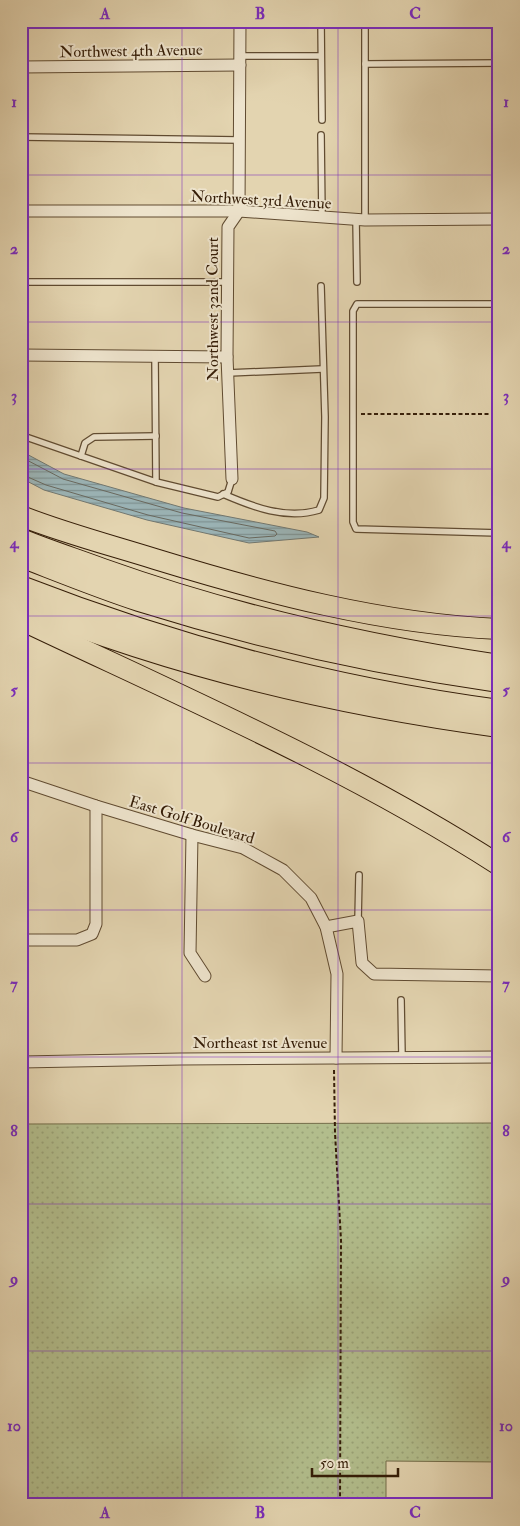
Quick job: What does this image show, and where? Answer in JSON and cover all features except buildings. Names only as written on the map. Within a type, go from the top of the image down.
[{"type":"highway","points":[[21,516],[74,534],[259,589],[349,609],[439,625],[499,629]]},
{"type":"highway","points":[[21,539],[143,583],[264,619],[388,647],[499,665]]},
{"type":"highway","points":[[21,557],[138,600],[260,635],[386,664],[499,682]]},
{"type":"highway","points":[[21,586],[121,623],[246,660],[371,689],[499,710]]},
{"type":"highway","points":[[21,605],[159,654],[283,688],[406,713],[499,727]]},
{"type":"highway","points":[[21,620],[258,732],[363,785],[423,818],[499,865]]},
{"type":"highway","points":[[439,625],[455,634],[499,639]]},
{"type":"street","name":"Northwest 32nd Court","points":[[232,479],[228,373],[228,227],[239,211],[240,21]]},
{"type":"street","name":"Northwest 4th Avenue","points":[[21,67],[240,60]]},
{"type":"street","name":"Northwest 3rd Avenue","points":[[21,211],[239,211],[361,220],[499,219]]},
{"type":"street","points":[[21,355],[228,357]]},
{"type":"street","name":"East Golf Boulevard","points":[[21,781],[192,836],[243,848],[283,870],[311,898],[326,927],[337,974],[336,1058]]},
{"type":"street","points":[[21,940],[77,940],[92,934],[96,924],[96,806]]},
{"type":"street","points":[[192,836],[190,953],[205,976]]},
{"type":"street","points":[[326,927],[358,921],[362,963],[374,974],[499,976]]},
{"type":"street","name":"Northeast 1st Avenue","points":[[21,1062],[499,1057]]},
{"type":"lane","points":[[321,21],[322,120]]},
{"type":"lane","points":[[357,282],[361,220],[365,21]]},
{"type":"lane","points":[[240,60],[321,56]]},
{"type":"lane","points":[[365,64],[499,62]]},
{"type":"lane","points":[[321,135],[322,217]]},
{"type":"lane","points":[[21,137],[240,140]]},
{"type":"lane","points":[[21,282],[228,282]]},
{"type":"lane","points":[[223,494],[262,510],[296,514],[319,510],[324,498],[325,417],[322,369],[321,286]]},
{"type":"lane","points":[[499,304],[357,304],[353,311],[353,522],[356,529],[499,533]]},
{"type":"lane","points":[[155,356],[156,482]]},
{"type":"lane","points":[[228,373],[322,369]]},
{"type":"lane","points":[[81,456],[85,443],[94,436],[156,436]]},
{"type":"lane","points":[[26,437],[156,482],[218,497],[228,492],[232,479]]},
{"type":"lane","points":[[358,921],[359,875]]},
{"type":"lane","points":[[401,1000],[402,1057]]},
{"type":"path","points":[[353,414],[499,414]]},
{"type":"path","points":[[336,1058],[334,1069],[335,1133],[341,1240],[340,1505]]},
{"type":"green space","points":[[496,1123],[497,1245],[499,1245],[499,1462],[386,1461],[386,1505],[21,1505],[21,1124]]},
{"type":"water","points":[[21,451],[64,474],[184,508],[307,532],[319,537],[249,543],[147,520],[44,490],[21,478]]}]
